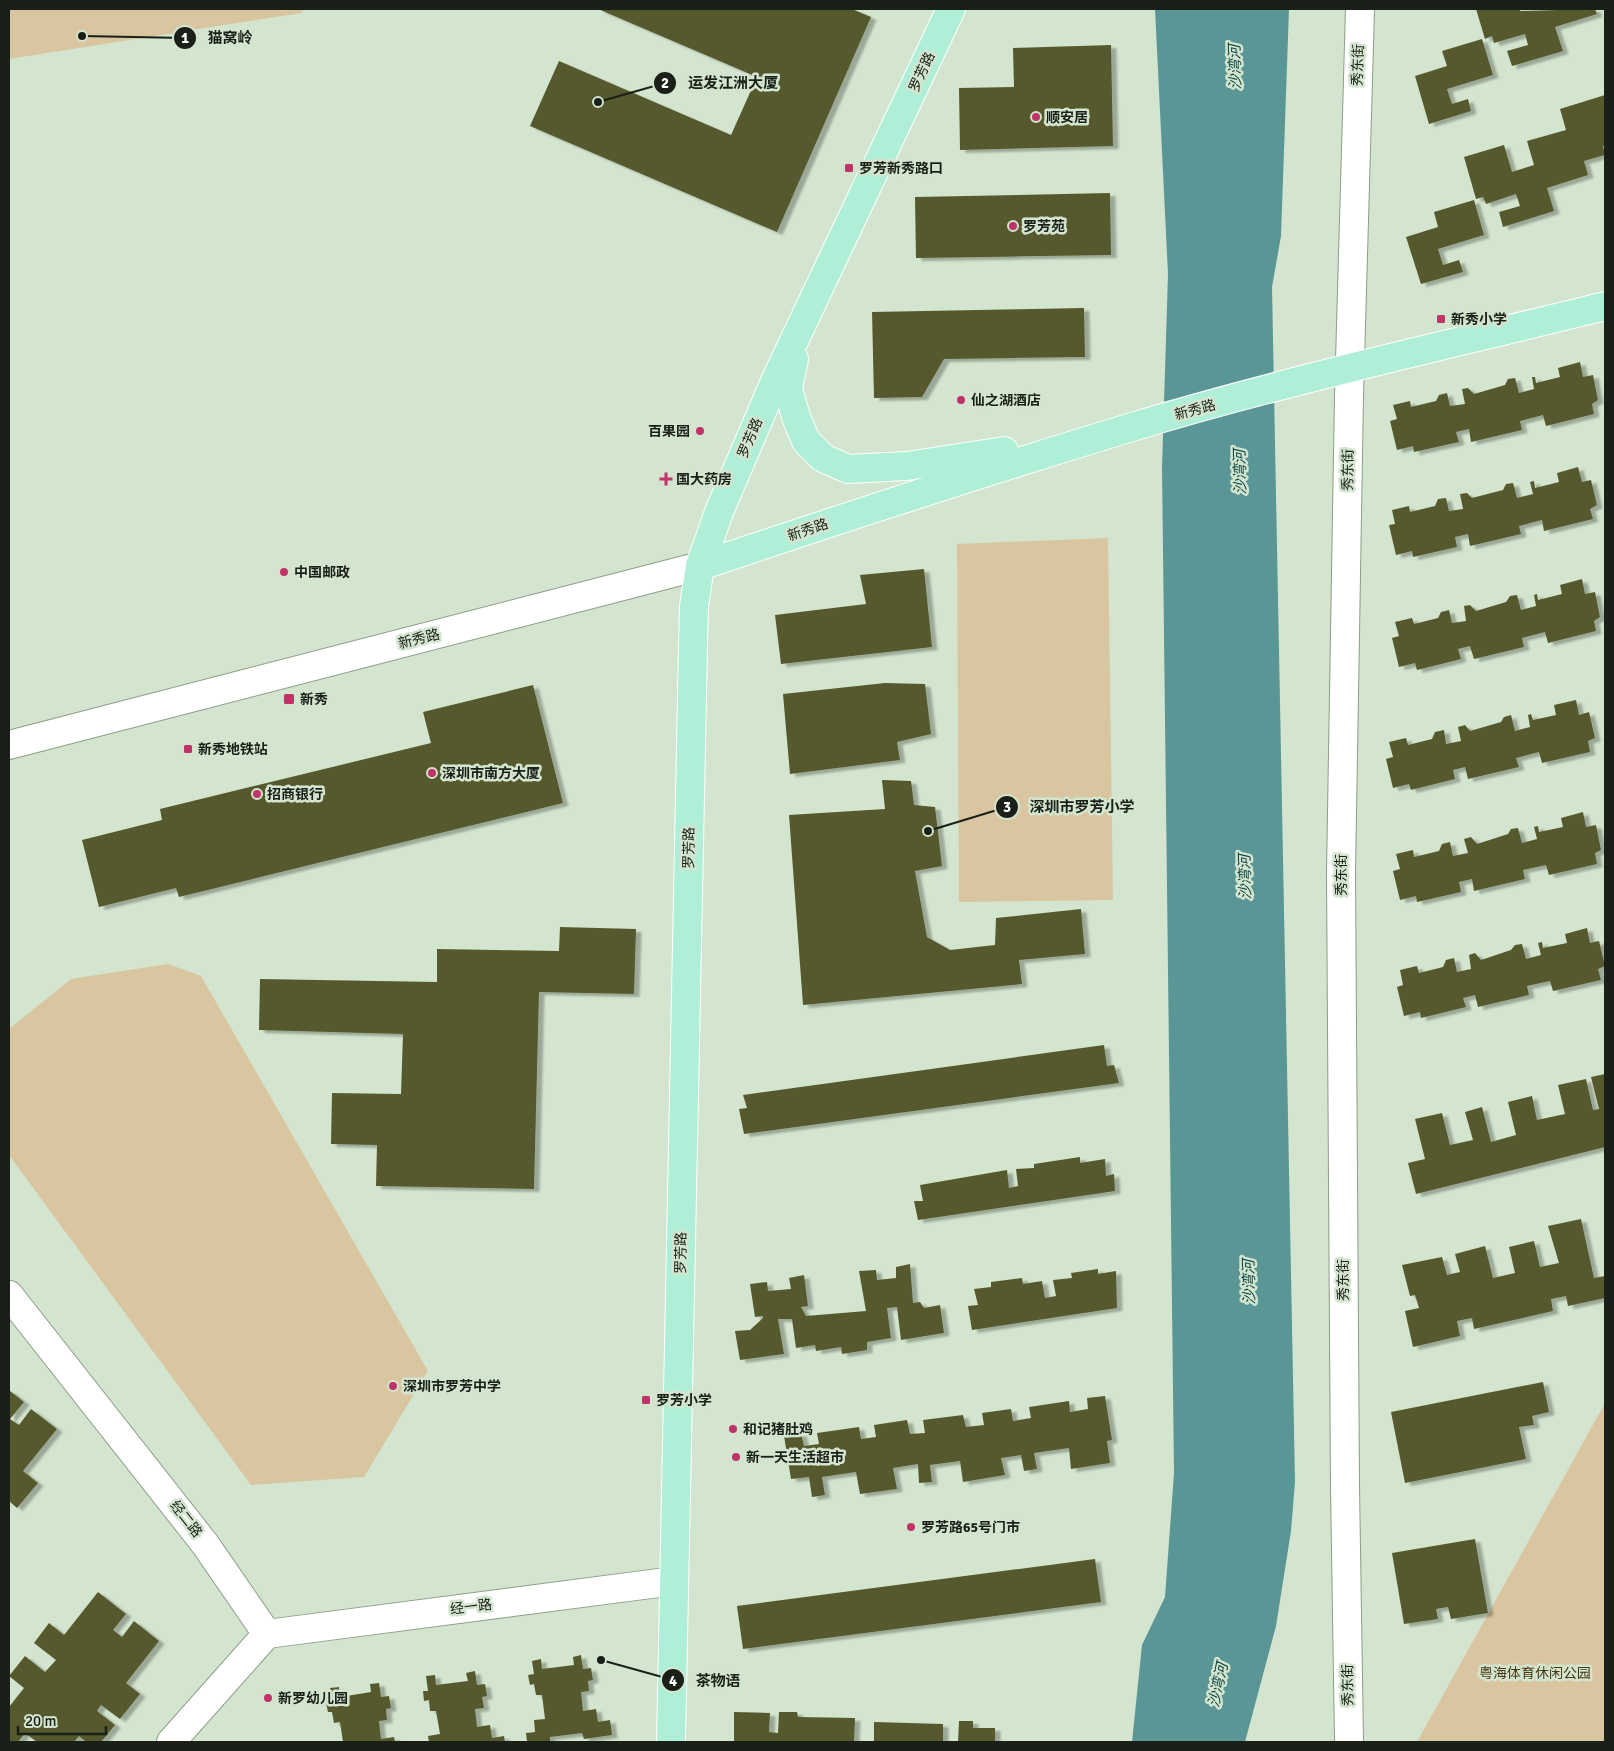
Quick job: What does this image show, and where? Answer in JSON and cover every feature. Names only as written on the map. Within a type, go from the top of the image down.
[{"type":"main road","name":"罗芳路","points":[[671,1742],[692,656],[694,606],[700,566],[719,512],[776,378],[951,9]]},
{"type":"main road","name":"新秀路","points":[[700,566],[914,494],[1134,426],[1306,380],[1605,306]]},
{"type":"main road","points":[[800,327],[788,388],[796,417],[806,441],[823,458],[848,469],[907,466],[1107,435]]},
{"type":"street","name":"秀东街","points":[[1349,1741],[1345,1476],[1341,873],[1350,369],[1360,9]]},
{"type":"street","name":"新秀路","points":[[9,745],[700,566]]},
{"type":"street","name":"经二路","points":[[9,1295],[205,1544],[267,1634]]},
{"type":"street","name":"经一路","points":[[267,1634],[674,1580]]},
{"type":"street","points":[[171,1742],[267,1634]]},
{"type":"green space","points":[[9,9],[305,9],[301,13],[9,59]]},
{"type":"green space","points":[[1108,538],[1113,900],[959,902],[957,544]]},
{"type":"green space","points":[[168,964],[201,976],[428,1371],[364,1477],[251,1485],[9,1155],[9,1029],[71,979]]},
{"type":"green space","name":"粤海体育休闲公园","points":[[1605,1403],[1605,1742],[1417,1742]]},
{"type":"water","name":"沙湾河","points":[[1155,9],[1289,9],[1281,236],[1272,287],[1295,1482],[1291,1531],[1276,1626],[1245,1742],[1132,1742],[1142,1645],[1165,1597],[1174,1473],[1162,467],[1168,274]]},
{"type":"building","points":[[598,9],[852,9],[871,17],[777,232],[530,126],[559,61],[731,135],[757,77]]},
{"type":"building","points":[[1476,9],[1520,9],[1520,11],[1595,9],[1597,14],[1555,27],[1563,51],[1512,66],[1507,51],[1528,45],[1525,34],[1494,43],[1492,36],[1485,39]]},
{"type":"building","points":[[1482,39],[1493,75],[1447,89],[1452,104],[1468,99],[1471,111],[1429,124],[1415,76],[1447,66],[1442,51]]},
{"type":"building","name":"顺安居","points":[[1111,45],[1113,146],[960,150],[959,88],[1014,87],[1013,48]]},
{"type":"building","points":[[1605,95],[1605,145],[1603,146],[1605,155],[1584,161],[1588,175],[1547,188],[1554,211],[1503,227],[1499,212],[1520,206],[1516,194],[1486,204],[1483,197],[1476,199],[1464,157],[1504,145],[1512,172],[1534,165],[1527,141],[1566,130],[1560,109]]},
{"type":"building","name":"罗芳苑","points":[[1110,193],[1111,255],[916,258],[915,197]]},
{"type":"building","points":[[1474,200],[1484,235],[1438,249],[1443,265],[1459,260],[1463,272],[1421,284],[1406,237],[1438,227],[1434,212]]},
{"type":"building","points":[[1084,308],[1085,357],[944,359],[922,397],[874,398],[872,312]]},
{"type":"building","points":[[1580,362],[1583,377],[1593,375],[1598,400],[1592,404],[1594,414],[1546,426],[1543,415],[1520,421],[1522,430],[1471,442],[1469,429],[1456,432],[1459,442],[1414,452],[1413,446],[1397,450],[1390,421],[1397,419],[1393,405],[1410,401],[1411,407],[1436,401],[1439,395],[1447,393],[1450,406],[1465,404],[1462,389],[1468,388],[1474,394],[1505,385],[1508,379],[1515,378],[1519,393],[1534,389],[1532,377],[1535,377],[1536,383],[1560,377],[1558,368]]},
{"type":"building","points":[[1578,467],[1582,482],[1591,480],[1597,505],[1590,509],[1593,519],[1544,531],[1542,520],[1519,526],[1521,534],[1470,546],[1468,534],[1455,537],[1457,547],[1413,557],[1412,551],[1396,555],[1389,525],[1395,524],[1392,510],[1409,506],[1410,512],[1435,506],[1438,499],[1446,498],[1449,511],[1463,509],[1460,494],[1467,493],[1472,498],[1503,490],[1506,484],[1513,483],[1517,498],[1533,494],[1530,482],[1534,481],[1535,488],[1559,482],[1557,473]]},
{"type":"building","points":[[924,569],[932,647],[781,664],[775,615],[866,604],[860,575]]},
{"type":"building","points":[[1582,579],[1585,594],[1595,592],[1600,617],[1594,621],[1596,631],[1548,643],[1545,632],[1522,638],[1524,647],[1474,659],[1470,646],[1458,649],[1461,659],[1417,670],[1415,663],[1399,667],[1392,638],[1399,636],[1395,622],[1412,618],[1414,624],[1438,618],[1441,612],[1449,610],[1452,623],[1466,621],[1464,606],[1470,605],[1476,611],[1506,602],[1510,596],[1517,595],[1521,610],[1536,606],[1534,595],[1537,594],[1538,600],[1562,594],[1560,585]]},
{"type":"building","points":[[885,683],[925,684],[931,734],[897,742],[900,760],[790,774],[783,694]]},
{"type":"building","name":"深圳市南方大厦","points":[[533,685],[563,803],[179,897],[176,888],[99,907],[82,840],[162,820],[160,809],[431,743],[423,712]]},
{"type":"building","points":[[1576,700],[1579,715],[1589,712],[1595,738],[1588,741],[1590,752],[1542,763],[1539,752],[1516,758],[1519,767],[1468,779],[1465,767],[1453,770],[1455,779],[1411,790],[1409,784],[1393,788],[1386,759],[1393,757],[1389,742],[1406,738],[1408,745],[1432,739],[1435,732],[1444,730],[1446,744],[1461,741],[1458,727],[1465,725],[1470,731],[1501,722],[1504,717],[1511,715],[1515,731],[1530,727],[1528,715],[1531,714],[1533,720],[1556,715],[1554,705]]},
{"type":"building","points":[[882,780],[911,781],[914,805],[935,807],[942,866],[915,871],[927,937],[950,950],[995,945],[996,918],[1081,909],[1085,954],[1019,960],[1022,984],[803,1005],[789,815],[885,809]]},
{"type":"building","points":[[1583,812],[1586,827],[1596,825],[1601,850],[1595,853],[1597,864],[1549,875],[1546,865],[1523,870],[1525,879],[1474,891],[1472,879],[1459,882],[1461,892],[1417,902],[1416,896],[1400,900],[1393,871],[1400,869],[1396,854],[1413,850],[1414,857],[1439,851],[1442,844],[1450,842],[1453,856],[1468,853],[1464,839],[1471,837],[1477,844],[1508,834],[1511,829],[1518,828],[1522,843],[1537,839],[1534,827],[1538,826],[1539,832],[1563,827],[1561,818]]},
{"type":"building","points":[[560,927],[636,929],[634,994],[539,992],[534,1189],[376,1186],[377,1145],[331,1144],[332,1093],[401,1094],[403,1034],[259,1030],[260,979],[437,982],[437,949],[559,951]]},
{"type":"building","points":[[1587,928],[1590,943],[1599,941],[1605,966],[1598,969],[1601,980],[1553,991],[1550,981],[1527,986],[1529,995],[1478,1007],[1475,995],[1463,998],[1466,1007],[1421,1018],[1420,1012],[1404,1016],[1397,987],[1403,985],[1400,970],[1417,966],[1419,973],[1443,967],[1446,960],[1454,958],[1457,972],[1471,969],[1469,955],[1475,953],[1481,960],[1511,950],[1515,945],[1522,944],[1526,959],[1541,955],[1538,943],[1542,942],[1543,948],[1567,943],[1565,934]]},
{"type":"building","points":[[1104,1045],[1107,1066],[1114,1065],[1119,1083],[744,1134],[739,1109],[747,1108],[743,1095]]},
{"type":"building","points":[[1605,1074],[1605,1147],[1416,1194],[1408,1163],[1425,1159],[1415,1119],[1442,1113],[1450,1145],[1473,1140],[1465,1112],[1482,1107],[1491,1142],[1516,1135],[1508,1102],[1532,1096],[1537,1120],[1565,1114],[1558,1085],[1586,1079],[1593,1110],[1599,1109],[1591,1077]]},
{"type":"building","points":[[1080,1157],[1080,1163],[1105,1159],[1106,1176],[1114,1174],[1115,1191],[918,1220],[914,1201],[923,1201],[920,1185],[1007,1170],[1009,1188],[1018,1186],[1016,1169],[1034,1168],[1034,1164]]},
{"type":"building","points":[[1581,1219],[1594,1278],[1605,1276],[1605,1298],[1568,1306],[1566,1296],[1551,1299],[1553,1311],[1474,1329],[1472,1318],[1457,1321],[1460,1336],[1413,1347],[1405,1311],[1419,1308],[1415,1295],[1410,1296],[1402,1265],[1442,1257],[1447,1275],[1460,1272],[1455,1254],[1485,1246],[1493,1278],[1515,1273],[1509,1247],[1534,1241],[1540,1267],[1559,1263],[1548,1226]]},
{"type":"building","points":[[910,1264],[913,1303],[920,1302],[924,1308],[940,1305],[944,1333],[901,1340],[897,1307],[887,1308],[891,1338],[867,1342],[867,1350],[842,1354],[841,1347],[816,1351],[815,1345],[796,1348],[792,1319],[778,1319],[784,1354],[740,1360],[735,1331],[750,1330],[763,1318],[763,1316],[755,1317],[750,1284],[767,1282],[768,1291],[791,1289],[789,1278],[804,1275],[808,1306],[801,1307],[806,1316],[866,1311],[859,1271],[876,1270],[877,1280],[896,1278],[896,1267]]},
{"type":"building","points":[[1098,1269],[1098,1274],[1116,1271],[1117,1308],[972,1330],[968,1306],[978,1305],[974,1289],[991,1287],[991,1282],[1022,1278],[1023,1284],[1042,1281],[1045,1298],[1056,1296],[1053,1280],[1072,1278],[1071,1273]]},
{"type":"building","points":[[1543,1382],[1549,1412],[1532,1416],[1534,1425],[1519,1427],[1526,1459],[1405,1483],[1391,1412]]},
{"type":"building","points":[[9,1390],[24,1402],[10,1419],[19,1425],[31,1409],[57,1429],[23,1471],[38,1483],[17,1508],[9,1501]]},
{"type":"building","points":[[1105,1396],[1112,1440],[1107,1441],[1110,1463],[1071,1469],[1069,1448],[1034,1453],[1037,1469],[1024,1471],[1021,1455],[1001,1458],[1005,1475],[963,1482],[960,1461],[930,1465],[932,1482],[919,1483],[918,1464],[893,1468],[897,1489],[860,1494],[856,1472],[822,1477],[825,1495],[812,1497],[809,1477],[791,1479],[784,1436],[801,1433],[804,1446],[819,1444],[817,1433],[859,1427],[861,1439],[876,1437],[874,1425],[907,1420],[910,1434],[925,1433],[923,1420],[963,1415],[966,1427],[984,1425],[982,1413],[1011,1409],[1013,1421],[1031,1418],[1029,1407],[1069,1401],[1070,1412],[1088,1409],[1087,1398]]},
{"type":"building","points":[[1475,1539],[1488,1613],[1451,1619],[1448,1607],[1436,1609],[1438,1619],[1404,1624],[1392,1553]]},
{"type":"building","points":[[1095,1559],[1101,1602],[743,1649],[737,1606]]},
{"type":"building","points":[[98,1592],[126,1614],[113,1630],[122,1637],[134,1621],[159,1641],[126,1683],[140,1694],[120,1719],[101,1705],[97,1711],[115,1725],[101,1742],[86,1742],[79,1736],[74,1742],[37,1742],[25,1733],[18,1742],[9,1742],[9,1707],[24,1688],[9,1676],[25,1656],[45,1672],[56,1660],[34,1643],[49,1623],[64,1635]]},
{"type":"building","points":[[581,1655],[583,1669],[591,1668],[593,1680],[588,1681],[589,1691],[581,1692],[583,1711],[596,1709],[598,1722],[610,1720],[612,1735],[584,1739],[582,1733],[550,1737],[550,1742],[527,1742],[526,1733],[535,1732],[534,1720],[545,1719],[542,1695],[536,1695],[534,1684],[530,1685],[528,1675],[534,1674],[532,1661],[541,1659],[542,1669],[574,1665],[573,1657]]},
{"type":"building","points":[[475,1671],[477,1685],[485,1684],[487,1696],[482,1697],[484,1708],[475,1709],[477,1727],[490,1725],[492,1738],[504,1736],[505,1742],[429,1742],[428,1736],[440,1734],[436,1711],[430,1711],[429,1700],[424,1701],[423,1691],[428,1691],[426,1676],[435,1675],[436,1685],[468,1681],[466,1673]]},
{"type":"building","points":[[379,1683],[381,1697],[389,1696],[391,1708],[386,1709],[387,1720],[379,1721],[381,1739],[394,1737],[395,1742],[343,1742],[340,1722],[334,1723],[332,1712],[328,1712],[326,1703],[332,1703],[330,1688],[339,1687],[340,1697],[371,1692],[370,1684]]},
{"type":"building","points":[[734,1712],[770,1713],[769,1732],[778,1733],[779,1712],[797,1712],[798,1717],[855,1718],[854,1742],[734,1742]]},
{"type":"building","points":[[959,1721],[973,1721],[973,1728],[995,1728],[995,1742],[958,1742]]},
{"type":"building","points":[[874,1722],[943,1724],[943,1742],[874,1742]]},
{"type":"place","name":"猫窝岭","points":[[82,36]]},
{"type":"place","name":"运发江洲大厦","points":[[598,102]]},
{"type":"place","name":"顺安居","points":[[1036,117]]},
{"type":"place","name":"罗芳新秀路口","points":[[849,168]]},
{"type":"place","name":"罗芳苑","points":[[1013,226]]},
{"type":"place","name":"新秀小学","points":[[1441,319]]},
{"type":"place","name":"仙之湖酒店","points":[[961,400]]},
{"type":"place","name":"百果园","points":[[700,431]]},
{"type":"place","name":"国大药房","points":[[666,479]]},
{"type":"place","name":"中国邮政","points":[[284,572]]},
{"type":"place","name":"新秀","points":[[289,699]]},
{"type":"place","name":"新秀地铁站","points":[[188,749]]},
{"type":"place","name":"深圳市南方大厦","points":[[432,773]]},
{"type":"place","name":"招商银行","points":[[257,794]]},
{"type":"place","name":"深圳市罗芳小学","points":[[928,831]]},
{"type":"place","name":"深圳市罗芳中学","points":[[393,1386]]},
{"type":"place","name":"罗芳小学","points":[[646,1400]]},
{"type":"place","name":"和记猪肚鸡","points":[[733,1429]]},
{"type":"place","name":"新一天生活超市","points":[[736,1457]]},
{"type":"place","name":"罗芳路65号门市","points":[[911,1527]]},
{"type":"place","name":"茶物语","points":[[601,1660]]},
{"type":"place","name":"新罗幼儿园","points":[[268,1698]]}]
